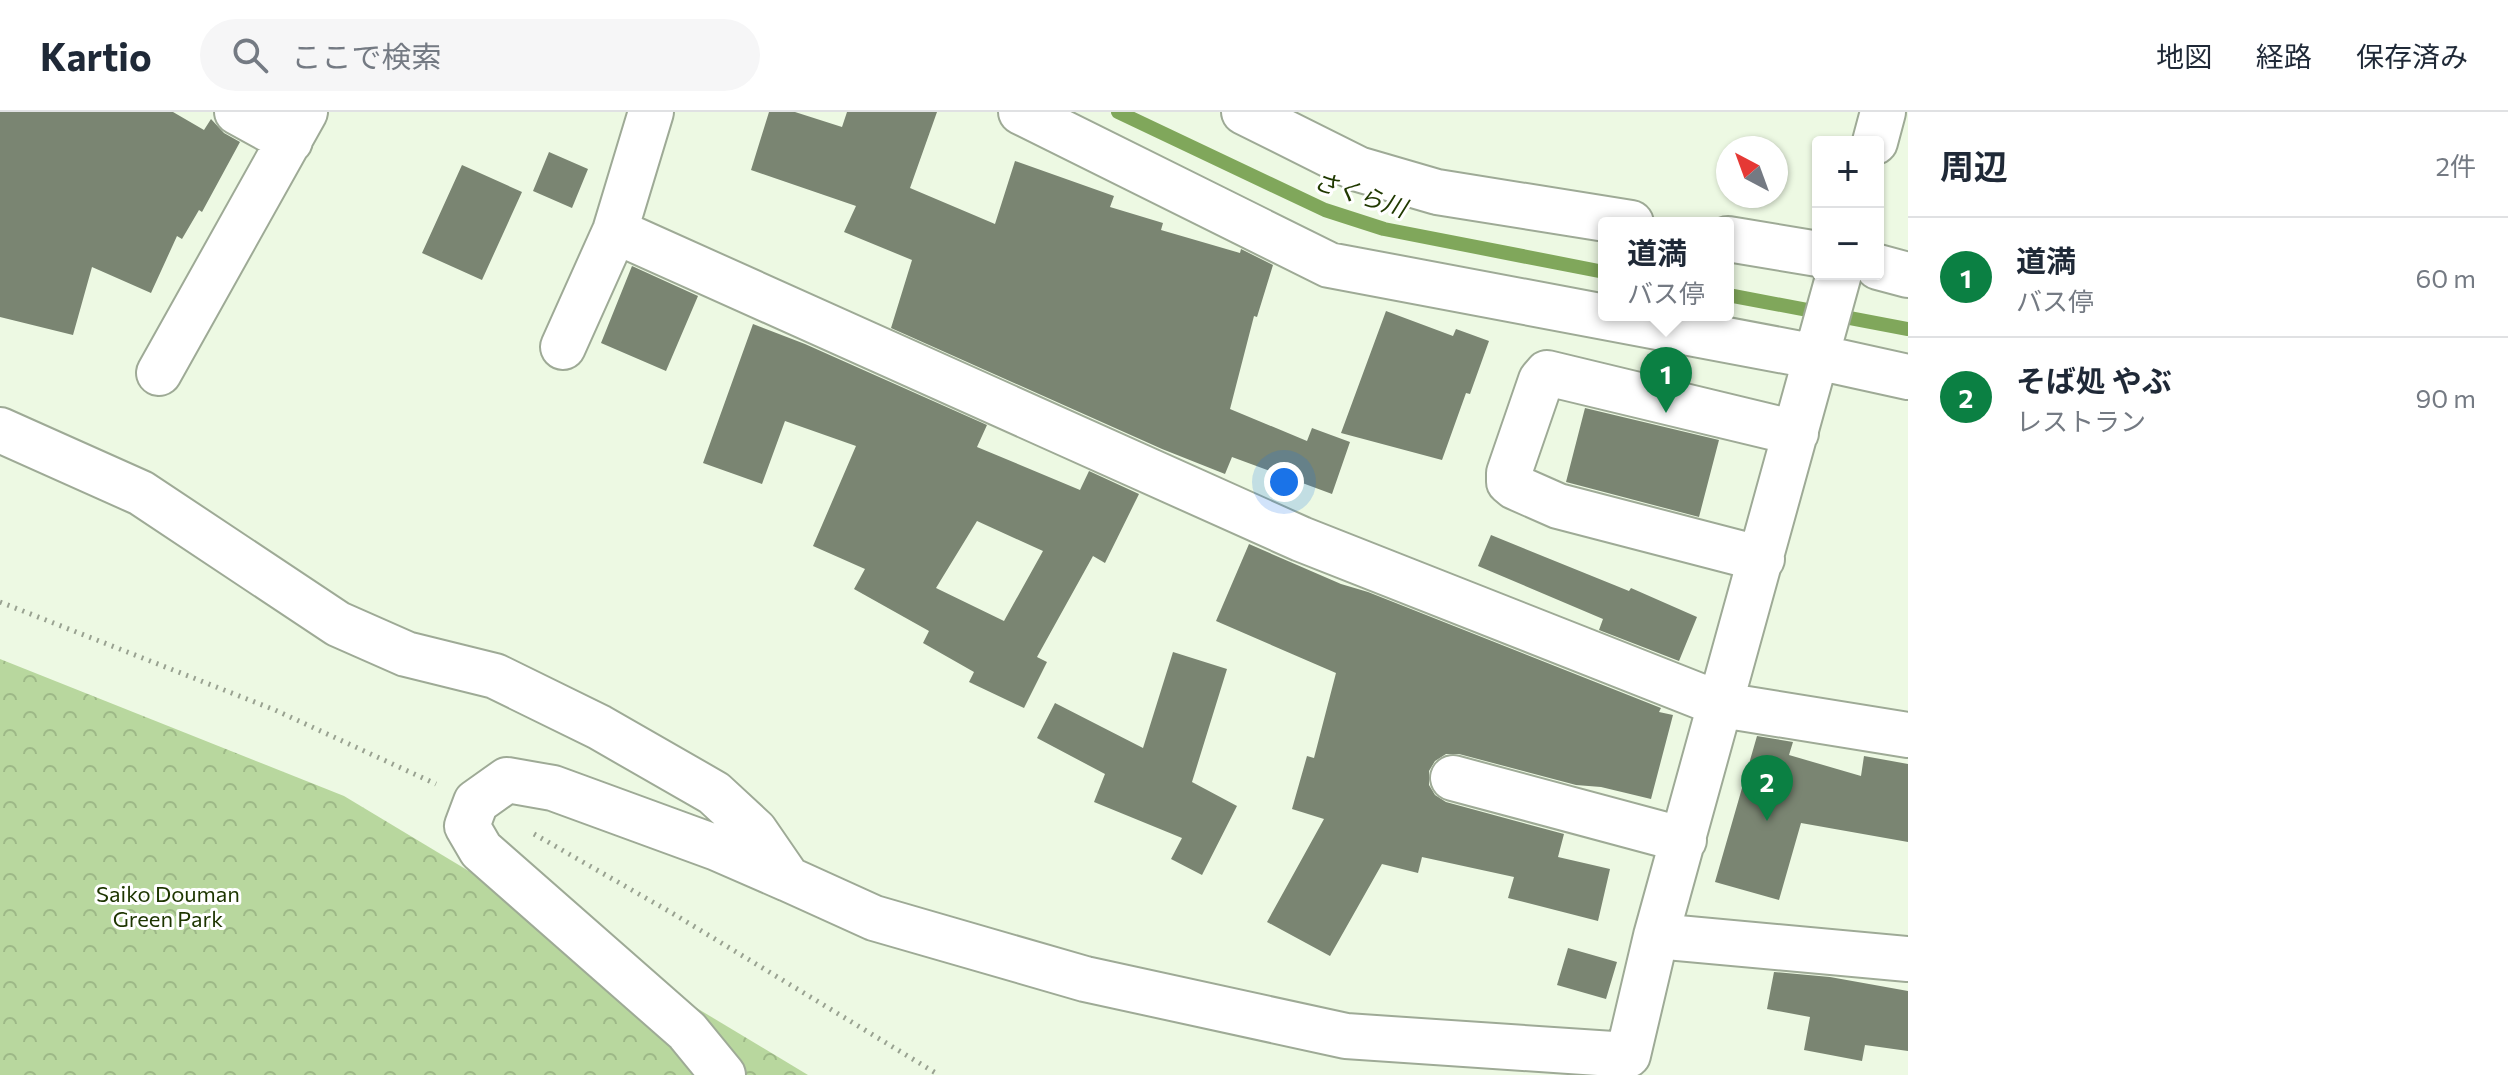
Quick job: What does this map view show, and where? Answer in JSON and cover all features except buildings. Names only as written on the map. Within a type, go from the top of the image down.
[{"type":"street","points":[[159,373],[298,126],[237,112]]},
{"type":"street","points":[[563,347],[615,231],[651,112]]},
{"type":"street","points":[[1021,112],[1329,265],[1598,313]]},
{"type":"street","points":[[1244,112],[1358,169],[1437,192],[1598,218]]},
{"type":"street","points":[[1877,136],[1883,112]]},
{"type":"street","points":[[615,231],[1301,539],[1722,705],[1908,735]]},
{"type":"street","points":[[1734,241],[1812,266]]},
{"type":"street","points":[[1884,269],[1908,275]]},
{"type":"street","points":[[723,1075],[687,1031],[481,850],[467,826],[476,802],[507,780],[568,793],[717,848],[874,918],[1085,979],[1346,1036],[1628,1055],[1656,936],[1819,352],[1829,280]]},
{"type":"street","points":[[1644,321],[1819,352],[1908,377]]},
{"type":"street","points":[[1762,559],[1558,506],[1515,487],[1509,482],[1509,473],[1541,380],[1547,373],[1796,433]]},
{"type":"street","points":[[0,430],[141,493],[338,624],[406,654],[495,676],[599,727],[714,793],[755,831],[788,879]]},
{"type":"street","points":[[1453,778],[1684,840]]},
{"type":"street","points":[[1656,936],[1908,959]]},
{"type":"green space","name":"Saiko Douman Green Park","points":[[0,659],[344,796],[808,1075],[0,1075]]},
{"type":"waterway","name":"さくら川","points":[[1118,112],[1325,210],[1384,229],[1598,271]]},
{"type":"waterway","name":"さくら川","points":[[1734,296],[1908,329]]},
{"type":"place","name":"道満","points":[[1666,413]]},
{"type":"place","name":"そば処 やぶ","points":[[1767,821]]}]
